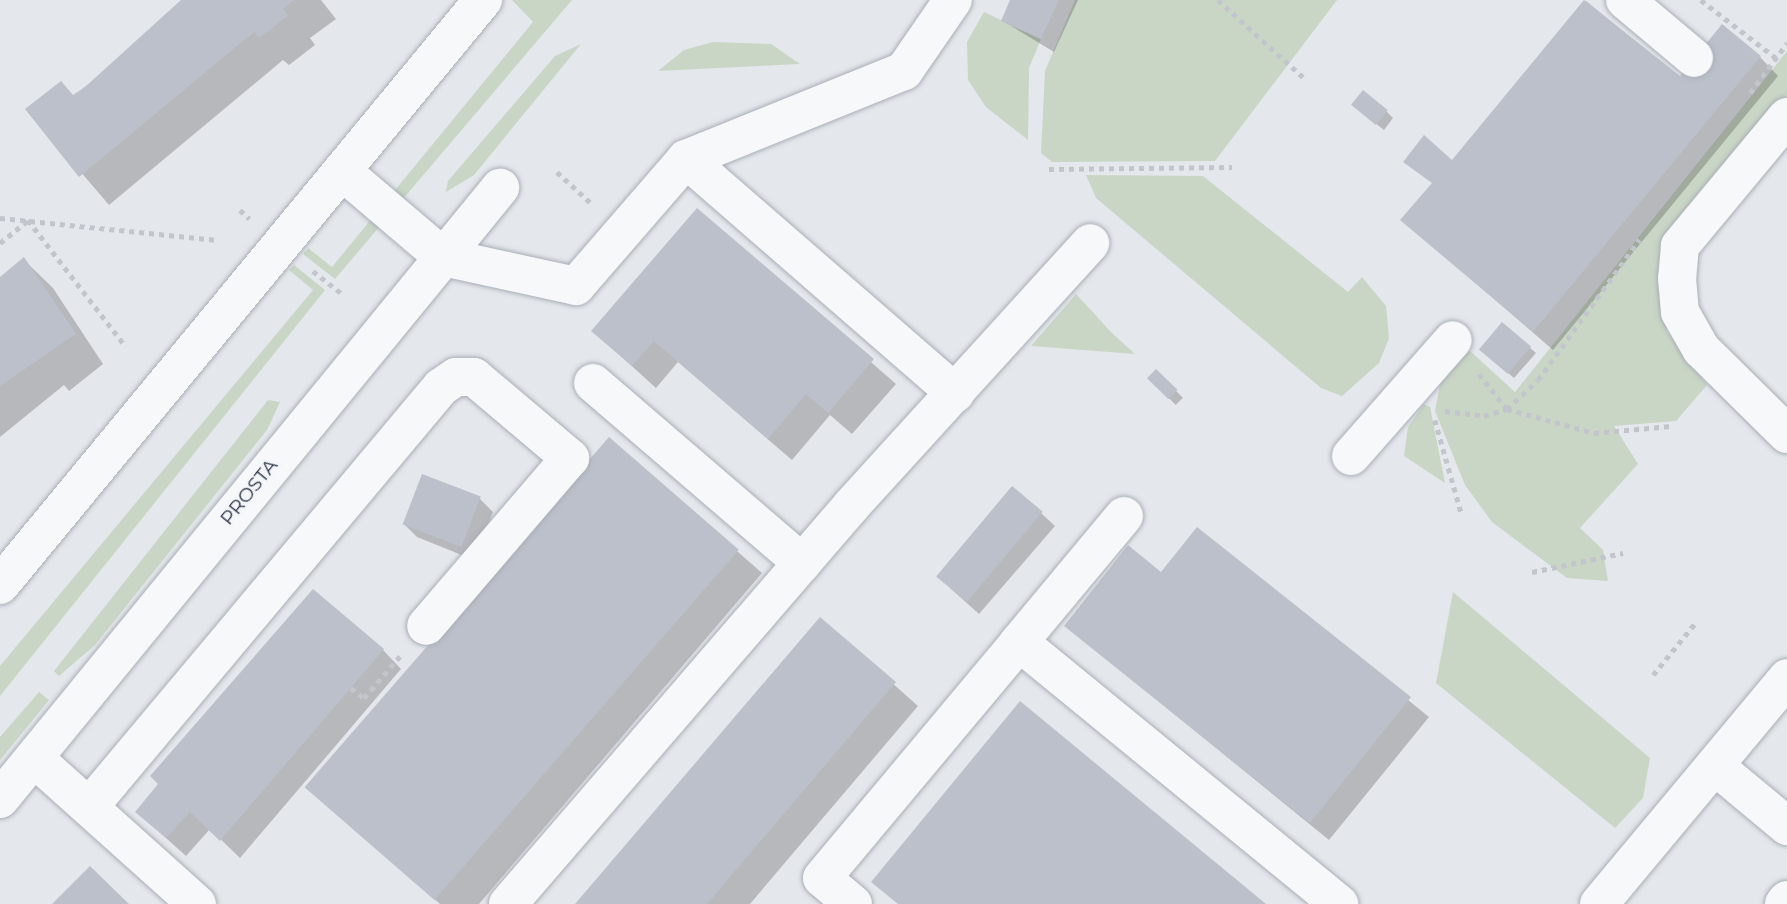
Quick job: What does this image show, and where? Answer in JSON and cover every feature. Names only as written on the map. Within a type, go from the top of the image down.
[{"type":"street","points":[[0,585],[483,0]]},
{"type":"street","points":[[342,171],[443,257],[576,286],[685,159],[904,71],[953,0]]},
{"type":"street","points":[[1625,0],[1694,58]]},
{"type":"street","points":[[1787,117],[1680,246],[1677,278],[1680,312],[1701,349],[1787,434]]},
{"type":"street","points":[[685,159],[955,393]]},
{"type":"street","name":"PROSTA","points":[[0,799],[500,188]]},
{"type":"street","points":[[508,904],[802,563],[1090,243]]},
{"type":"street","points":[[1351,456],[1452,340]]},
{"type":"street","points":[[89,807],[441,387],[456,377],[474,377],[570,458],[426,626]]},
{"type":"street","points":[[593,383],[802,563]]},
{"type":"street","points":[[853,904],[822,878],[1124,516]]},
{"type":"street","points":[[1019,642],[1339,904]]},
{"type":"street","points":[[1599,904],[1787,678]]},
{"type":"street","points":[[34,758],[197,904]]},
{"type":"street","points":[[1715,765],[1787,826]]},
{"type":"street","points":[[1784,904],[1787,900]]},
{"type":"path","points":[[1218,0],[1303,77]]},
{"type":"path","points":[[1701,0],[1776,58]]},
{"type":"path","points":[[1744,101],[1787,43]]},
{"type":"path","points":[[1049,169],[1232,167]]},
{"type":"path","points":[[556,172],[622,231]]},
{"type":"path","points":[[0,218],[215,240]]},
{"type":"path","points":[[0,243],[28,220]]},
{"type":"path","points":[[28,220],[126,346]]},
{"type":"path","points":[[1461,512],[1432,405],[1485,416],[1507,409],[1538,380],[1646,231]]},
{"type":"path","points":[[319,276],[341,293]]},
{"type":"path","points":[[1452,340],[1507,409],[1594,433],[1671,426]]},
{"type":"path","points":[[1532,572],[1568,570],[1623,553]]},
{"type":"path","points":[[1653,675],[1696,622]]},
{"type":"path","points":[[351,688],[364,698],[426,626]]},
{"type":"green space","points":[[512,0],[572,0],[335,279],[303,254],[308,248],[332,267],[533,22]]},
{"type":"green space","points":[[1075,0],[1337,0],[1215,161],[1052,162],[1041,153],[1045,71]]},
{"type":"green space","points":[[984,12],[1041,39],[1029,68],[1028,140],[986,107],[968,80],[967,42]]},
{"type":"green space","points":[[713,42],[771,44],[800,64],[658,71],[684,50]]},
{"type":"green space","points":[[581,44],[474,175],[446,192],[448,181],[555,56]]},
{"type":"green space","points":[[1787,51],[1787,95],[1670,247],[1661,299],[1667,332],[1707,385],[1676,421],[1614,426],[1638,464],[1580,528],[1603,550],[1608,581],[1567,578],[1492,522],[1465,485],[1435,411],[1440,384],[1469,350],[1515,392]]},
{"type":"green space","points":[[1086,175],[1203,176],[1348,292],[1362,277],[1386,306],[1389,338],[1379,363],[1342,396],[1321,388],[1096,198]]},
{"type":"green space","points":[[294,265],[325,290],[0,696],[0,666],[313,290],[289,270]]},
{"type":"green space","points":[[1076,294],[1112,333],[1135,354],[1031,346]]},
{"type":"green space","points":[[268,400],[280,402],[267,430],[95,645],[59,676],[54,671]]},
{"type":"green space","points":[[1424,404],[1430,407],[1445,483],[1404,456],[1408,427]]},
{"type":"green space","points":[[1453,592],[1650,758],[1643,798],[1615,828],[1436,683]]},
{"type":"green space","points":[[39,692],[49,700],[0,760],[0,737]]},
{"type":"building","points":[[181,0],[294,0],[283,9],[288,16],[259,38],[254,32],[79,177],[25,109],[61,81],[73,95],[85,87]]},
{"type":"building","points":[[1010,0],[1059,0],[1041,39],[1001,21]]},
{"type":"building","points":[[1584,0],[1680,76],[1722,24],[1761,56],[1533,332],[1400,220],[1432,183],[1403,162],[1424,135],[1452,160]]},
{"type":"building","points":[[1363,90],[1388,110],[1376,125],[1351,105]]},
{"type":"building","points":[[697,208],[874,359],[828,413],[806,394],[768,439],[654,341],[632,366],[591,331]]},
{"type":"building","points":[[24,257],[76,334],[0,386],[0,277]]},
{"type":"building","points":[[1502,322],[1531,346],[1508,374],[1479,350]]},
{"type":"building","points":[[1156,369],[1178,390],[1169,399],[1147,378]]},
{"type":"building","points":[[609,437],[739,550],[434,900],[305,787]]},
{"type":"building","points":[[422,474],[481,497],[461,547],[403,524]]},
{"type":"building","points":[[1012,486],[1043,512],[967,602],[936,576]]},
{"type":"building","points":[[1197,527],[1411,697],[1310,823],[1064,626],[1128,545],[1161,572]]},
{"type":"building","points":[[313,589],[384,649],[220,841],[190,812],[166,838],[135,812],[158,784],[150,776]]},
{"type":"building","points":[[820,617],[896,682],[707,904],[575,904]]},
{"type":"building","points":[[1020,701],[1266,904],[898,904],[871,882]]},
{"type":"building","points":[[90,866],[129,904],[52,904]]}]
